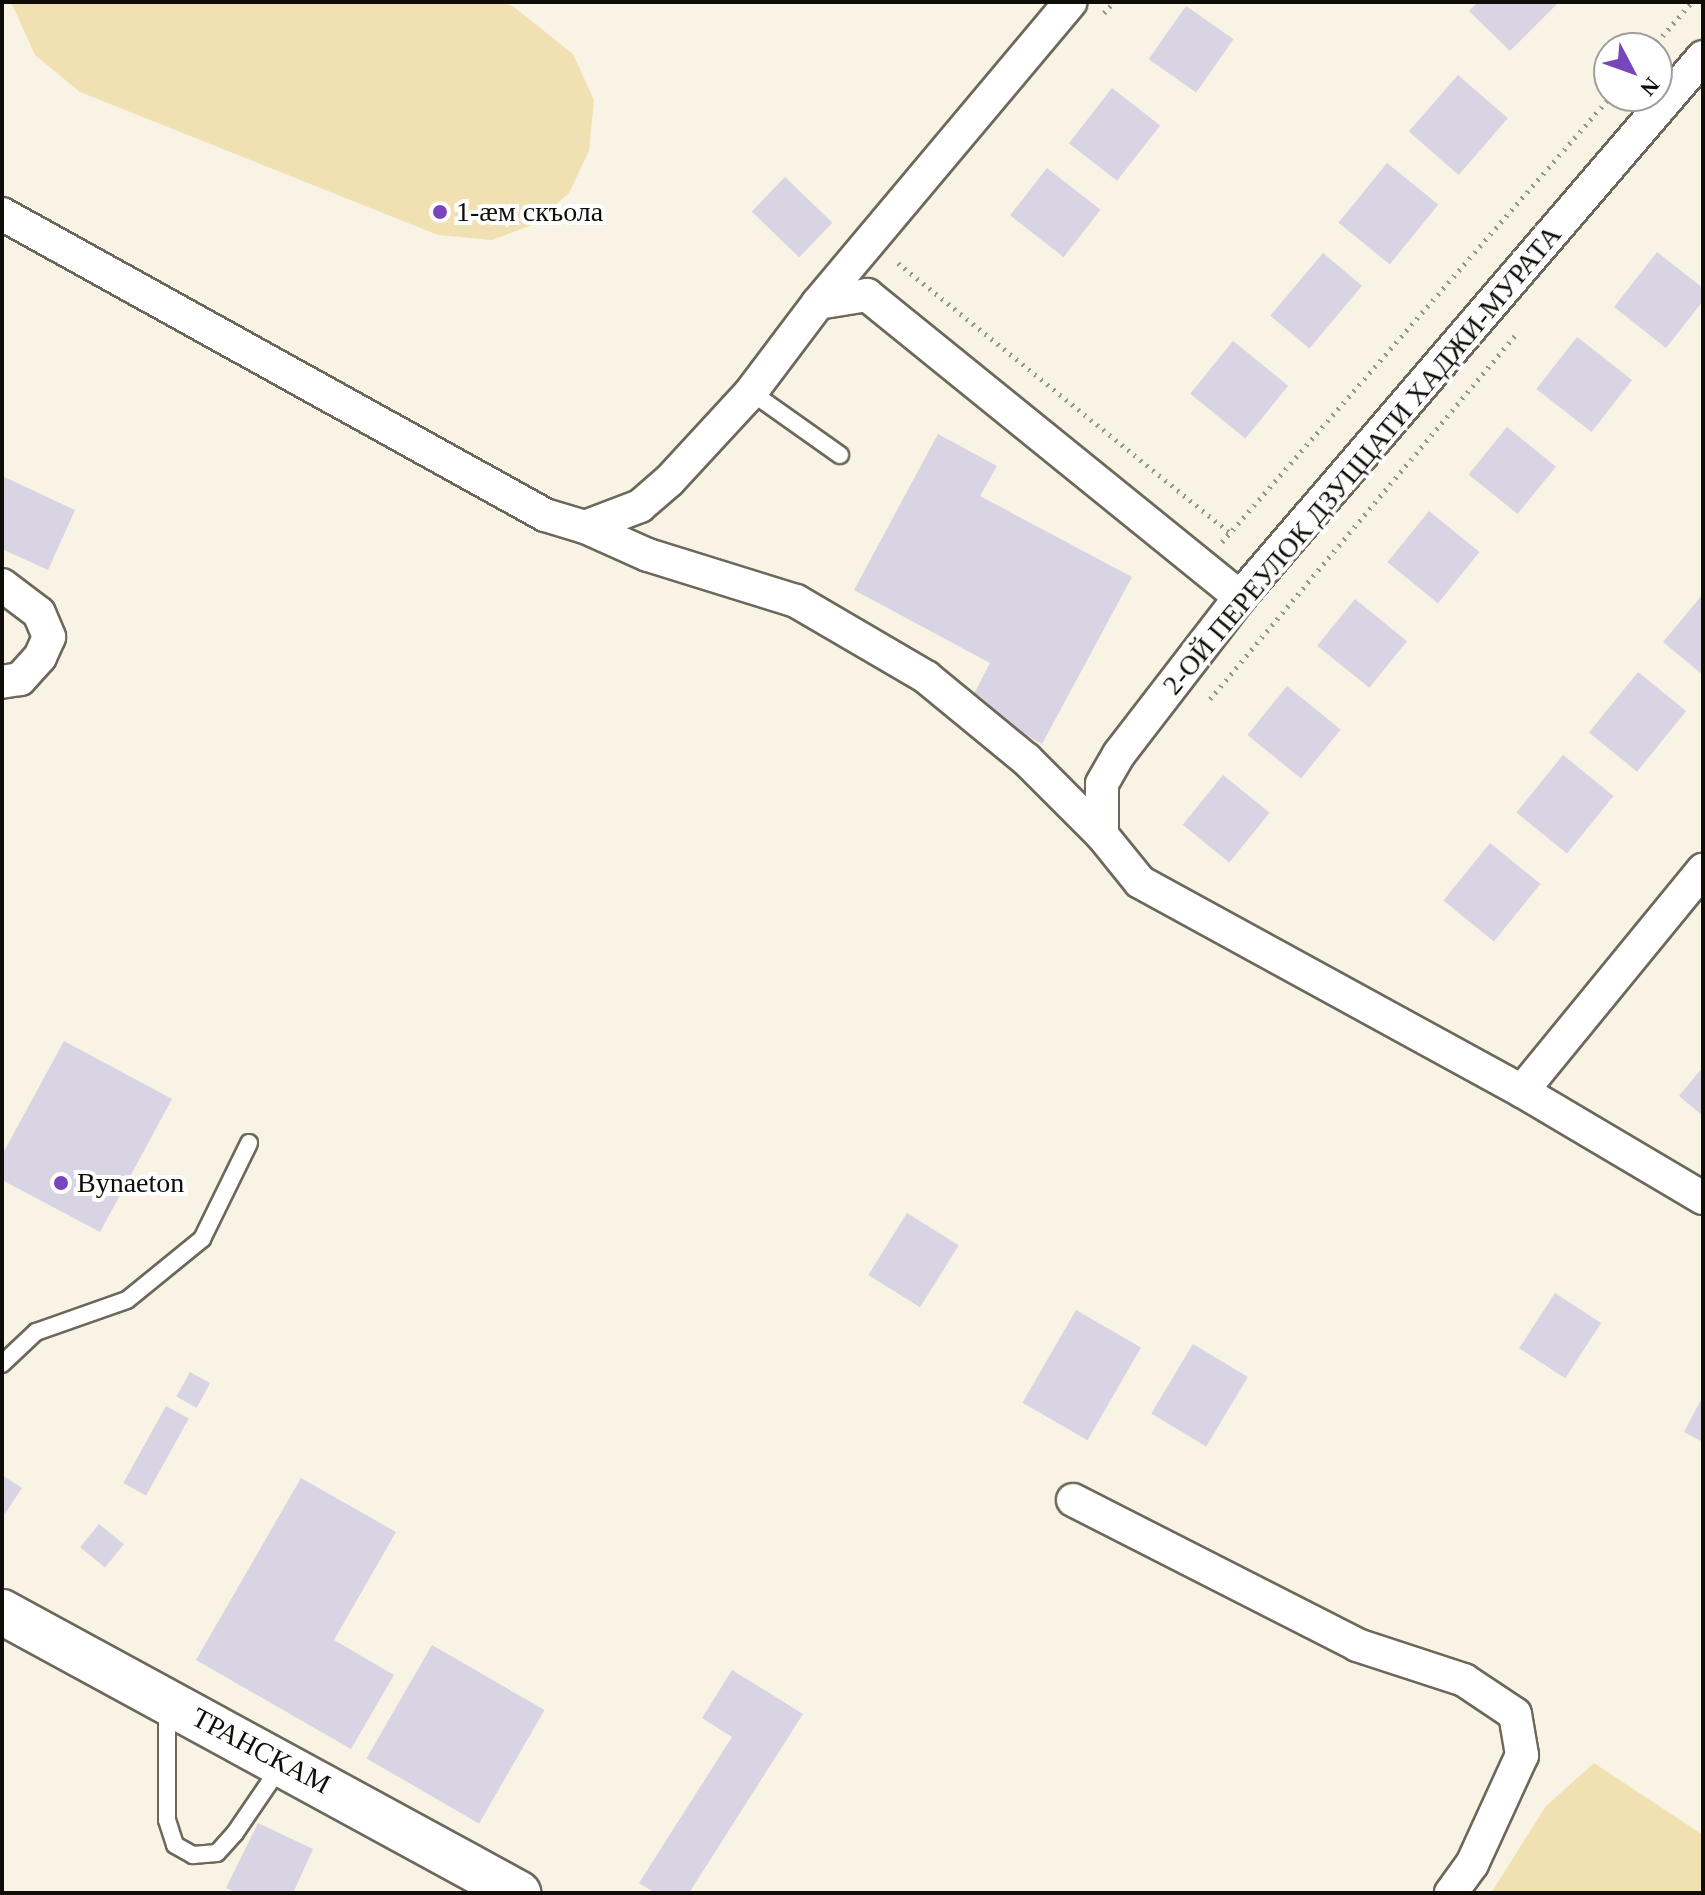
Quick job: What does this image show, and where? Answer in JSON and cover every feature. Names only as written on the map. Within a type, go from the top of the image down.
[{"type":"highway","name":"ТРАНСКАМ","points":[[2,1612],[518,1893]]},
{"type":"street","points":[[585,527],[640,506],[669,481],[751,392],[818,303],[1071,2]]},
{"type":"street","name":"2-ОЙ ПЕРЕУЛОК ДЗУЦЦАТИ ХАДЖИ-МУРАТА","points":[[1102,835],[1102,784],[1119,754],[1240,597],[1703,57]]},
{"type":"street","points":[[2,214],[494,490],[545,515],[585,527],[648,555],[796,601],[926,677],[1026,759],[1102,835],[1140,882],[1522,1091],[1703,1198]]},
{"type":"street","points":[[818,303],[867,295],[1240,597]]},
{"type":"street","points":[[2,585],[39,613],[49,637],[40,657],[20,679],[2,682]]},
{"type":"street","points":[[1522,1091],[1703,870]]},
{"type":"street","points":[[1073,1500],[1357,1645],[1464,1680],[1515,1714],[1522,1755],[1472,1864],[1451,1893]]},
{"type":"lane","points":[[751,392],[840,455]]},
{"type":"lane","points":[[2,1364],[36,1332],[127,1300],[202,1239],[249,1143]]},
{"type":"lane","points":[[167,1701],[167,1820],[175,1845],[193,1855],[217,1853],[235,1833],[283,1763]]},
{"type":"path","points":[[1666,32],[1692,2]]},
{"type":"path","points":[[1201,567],[1597,112]]},
{"type":"path","points":[[894,259],[1230,533]]},
{"type":"path","points":[[1208,701],[1521,328]]},
{"type":"shaded area","points":[[11,2],[502,2],[514,7],[573,54],[594,100],[589,151],[569,193],[532,225],[492,240],[438,235],[80,92],[35,55]]},
{"type":"shaded area","points":[[1594,1763],[1703,1835],[1703,1893],[1491,1893],[1546,1806]]},
{"type":"building","points":[[1478,2],[1559,2],[1510,51],[1469,11]]},
{"type":"building","points":[[1186,6],[1234,39],[1196,93],[1149,59]]},
{"type":"building","points":[[1458,75],[1508,118],[1459,175],[1409,132]]},
{"type":"building","points":[[1112,88],[1160,126],[1117,181],[1069,143]]},
{"type":"building","points":[[1387,163],[1438,205],[1390,264],[1339,223]]},
{"type":"building","points":[[1047,168],[1101,210],[1064,257],[1010,215]]},
{"type":"building","points":[[785,177],[832,223],[799,257],[752,212]]},
{"type":"building","points":[[1657,252],[1703,288],[1703,301],[1666,348],[1614,307]]},
{"type":"building","points":[[1323,253],[1362,286],[1309,349],[1270,316]]},
{"type":"building","points":[[1577,337],[1632,380],[1592,432],[1536,389]]},
{"type":"building","points":[[1233,341],[1288,386],[1245,439],[1190,394]]},
{"type":"building","points":[[1507,427],[1556,467],[1518,514],[1469,474]]},
{"type":"building","points":[[938,434],[997,466],[980,496],[1132,577],[1042,744],[968,705],[990,663],[854,590]]},
{"type":"building","points":[[2,476],[75,510],[48,570],[2,549]]},
{"type":"building","points":[[1429,511],[1480,552],[1438,603],[1387,562]]},
{"type":"building","points":[[1703,594],[1703,675],[1663,642]]},
{"type":"building","points":[[1355,599],[1407,641],[1369,688],[1317,646]]},
{"type":"building","points":[[1638,672],[1686,711],[1637,772],[1589,733]]},
{"type":"building","points":[[1287,686],[1341,729],[1301,778],[1247,735]]},
{"type":"building","points":[[1563,755],[1614,796],[1567,853],[1516,813]]},
{"type":"building","points":[[1223,775],[1270,813],[1229,862],[1183,825]]},
{"type":"building","points":[[1490,843],[1541,884],[1494,941],[1443,901]]},
{"type":"building","points":[[64,1041],[172,1099],[100,1232],[2,1180],[2,1155]]},
{"type":"building","points":[[1703,1067],[1703,1116],[1679,1096]]},
{"type":"building","points":[[907,1213],[959,1245],[920,1307],[868,1275]]},
{"type":"building","points":[[1555,1293],[1601,1323],[1565,1378],[1519,1348]]},
{"type":"building","points":[[1076,1310],[1141,1348],[1087,1440],[1022,1403]]},
{"type":"building","points":[[1193,1344],[1248,1377],[1206,1446],[1151,1413]]},
{"type":"building","points":[[190,1372],[210,1383],[197,1408],[176,1396]]},
{"type":"building","points":[[1703,1396],[1703,1442],[1684,1432]]},
{"type":"building","points":[[166,1406],[189,1419],[146,1496],[123,1483]]},
{"type":"building","points":[[2,1475],[22,1488],[2,1518]]},
{"type":"building","points":[[301,1478],[396,1532],[334,1640],[394,1675],[351,1749],[196,1660]]},
{"type":"building","points":[[99,1524],[124,1544],[105,1567],[80,1547]]},
{"type":"building","points":[[432,1645],[545,1710],[479,1823],[366,1758]]},
{"type":"building","points":[[732,1670],[803,1714],[689,1893],[655,1893],[639,1883],[732,1737],[702,1718]]},
{"type":"building","points":[[258,1823],[313,1849],[293,1893],[237,1893],[226,1888]]},
{"type":"place","name":"1-æм скъола","points":[[440,212]]},
{"type":"place","name":"Bynaeton","points":[[61,1183]]}]
